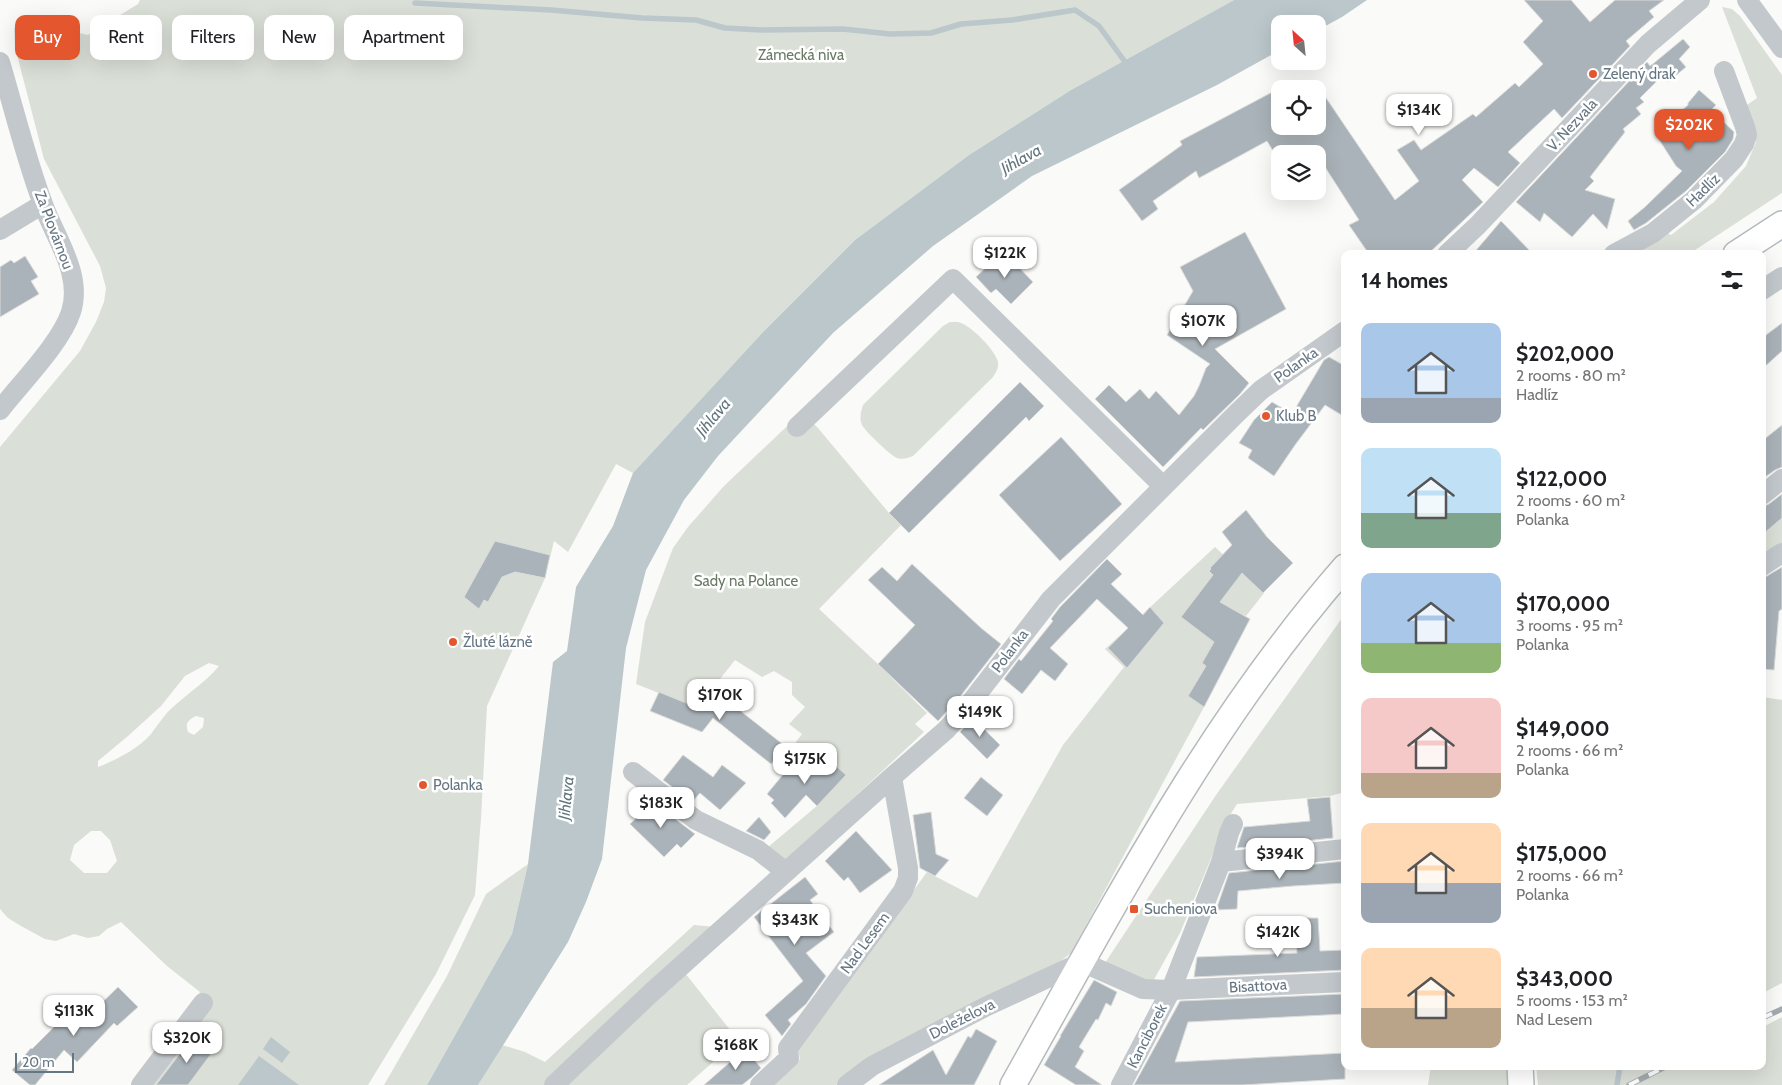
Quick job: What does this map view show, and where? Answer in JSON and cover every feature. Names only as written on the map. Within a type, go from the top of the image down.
[{"type":"main road","points":[[1742,250],[1782,224]]},
{"type":"main road","points":[[1012,1085],[1149,845],[1223,728],[1285,640],[1341,574]]},
{"type":"main road","points":[[1520,1070],[1521,1085]]},
{"type":"street","name":"V. Nezvala","points":[[1451,250],[1478,225],[1648,44],[1700,0]]},
{"type":"street","points":[[1747,0],[1782,48]]},
{"type":"street","name":"Za Plovárnou","points":[[0,62],[43,204],[69,264],[74,289],[71,311],[64,330],[0,410]]},
{"type":"street","name":"Hadlíz","points":[[1621,250],[1653,233],[1694,200],[1734,159],[1744,144],[1747,135],[1745,127],[1724,71]]},
{"type":"street","points":[[0,230],[43,204]]},
{"type":"street","points":[[1766,287],[1782,277]]},
{"type":"street","points":[[797,427],[953,279],[1163,486]]},
{"type":"street","name":"Polanka","points":[[554,1085],[652,992],[946,730],[968,706],[1051,599],[1261,390],[1341,334]]},
{"type":"street","points":[[1766,492],[1782,479]]},
{"type":"street","points":[[1766,563],[1782,553]]},
{"type":"street","points":[[634,772],[696,820],[758,850],[786,872]]},
{"type":"street","name":"Nad Lesem","points":[[760,1085],[789,1058],[788,1048],[903,891],[908,878],[908,868],[892,777]]},
{"type":"street","points":[[1166,999],[1233,824]]},
{"type":"street","points":[[1220,862],[1341,849]]},
{"type":"street","name":"Kanciborek","points":[[1082,962],[1166,999],[1121,1085]]},
{"type":"street","name":"Doleželova","points":[[847,1085],[872,1066],[976,1011],[1082,962]]},
{"type":"street","name":"Bisattova","points":[[1166,999],[1341,982]]},
{"type":"street","points":[[141,1085],[203,1003]]},
{"type":"green space","name":"Zámecká niva","points":[[140,0],[1234,0],[1071,90],[969,155],[855,240],[764,331],[633,473],[616,464],[568,552],[554,541],[545,578],[487,706],[475,895],[436,974],[368,1085],[153,1085],[200,992],[167,966],[121,922],[107,929],[99,936],[88,938],[74,934],[56,941],[45,939],[21,926],[8,918],[0,909],[0,447],[80,351],[96,322],[104,302],[106,288],[100,266],[44,159],[18,60],[80,60],[80,33],[90,34],[90,60],[162,60],[162,15],[120,15],[138,4]],"holes":[[[209,663],[219,666],[170,710],[146,739],[126,754],[98,767],[98,761],[161,706],[185,676]],[[196,716],[204,718],[203,727],[194,735],[188,732],[187,726],[189,720]],[[91,831],[101,831],[110,840],[117,861],[107,873],[84,873],[70,860],[74,845]]]},
{"type":"green space","points":[[1722,7],[1732,9],[1740,16],[1782,75],[1782,193],[1695,250],[1635,250],[1666,232],[1671,235],[1714,202],[1746,166],[1756,142],[1744,107],[1757,98]]},
{"type":"green space","points":[[950,322],[963,324],[982,339],[996,357],[998,362],[997,370],[993,377],[913,456],[903,459],[897,458],[878,443],[862,425],[860,417],[863,405],[943,326]]},
{"type":"green space","name":"Sady na Polance","points":[[802,412],[901,525],[819,609],[927,713],[915,724],[924,732],[785,862],[767,848],[818,805],[845,775],[823,755],[803,777],[792,767],[787,754],[802,734],[789,724],[805,707],[792,695],[792,682],[774,671],[762,677],[735,660],[697,708],[636,684],[645,622],[673,548],[688,527],[724,486]]},
{"type":"green space","points":[[1782,518],[1782,547],[1766,558],[1766,532]]},
{"type":"green space","points":[[1215,547],[1264,593],[1246,616],[1238,612],[1216,639],[1202,663],[1206,666],[1204,707],[1071,953],[1056,965],[880,1051],[836,1085],[772,1085],[800,1059],[798,1050],[927,872],[977,898],[1063,745],[1124,667],[1105,649]]},
{"type":"green space","points":[[1341,620],[1341,793],[1330,796],[1237,804],[1227,820],[1180,933],[1147,992],[1103,966],[1216,795]]},
{"type":"green space","points":[[1766,697],[1782,700],[1782,983],[1766,991]]},
{"type":"green space","points":[[528,864],[512,934],[427,1085],[384,1085],[447,976],[486,894]]},
{"type":"green space","points":[[694,925],[738,929],[685,973],[738,1040],[687,1085],[478,1085],[502,1045],[525,1052],[545,1062]]},
{"type":"green space","points":[[1782,1017],[1782,1085],[1538,1085],[1536,1070],[1766,1070],[1766,1025]]},
{"type":"green space","points":[[1430,1070],[1509,1070],[1510,1085],[1428,1085]]},
{"type":"water","name":"Jihlava","points":[[1234,0],[1367,0],[1326,26],[1326,15],[1271,15],[1271,55],[1217,85],[1032,176],[933,246],[833,333],[718,456],[684,500],[646,570],[626,648],[602,859],[568,942],[478,1085],[427,1085],[512,934],[528,864],[553,662],[567,651],[576,587],[613,526],[633,473],[764,331],[855,240],[969,155],[1071,90]]},
{"type":"water","points":[[271,1037],[290,1052],[282,1063],[263,1049]]},
{"type":"water","points":[[259,1056],[299,1085],[238,1085]]},
{"type":"building","points":[[1524,0],[1571,0],[1590,22],[1615,0],[1664,0],[1649,11],[1654,17],[1626,41],[1630,46],[1562,118],[1554,109],[1508,152],[1520,163],[1498,187],[1474,168],[1462,180],[1483,202],[1432,250],[1366,250],[1349,225],[1359,220],[1326,168],[1326,145],[1271,145],[1271,148],[1267,141],[1199,178],[1196,171],[1153,201],[1158,209],[1142,221],[1119,190],[1182,145],[1180,141],[1271,93],[1271,135],[1326,135],[1326,98],[1395,200],[1419,181],[1397,150],[1414,140],[1421,150],[1473,114],[1476,117],[1515,83],[1519,87],[1543,64],[1523,42],[1543,21]]},
{"type":"building","points":[[1683,39],[1690,47],[1679,59],[1686,67],[1668,82],[1662,76],[1640,98],[1644,102],[1636,108],[1641,114],[1623,129],[1625,132],[1590,177],[1594,181],[1585,190],[1615,199],[1607,229],[1593,214],[1572,237],[1544,213],[1540,222],[1516,202],[1647,62],[1650,66]]},
{"type":"building","points":[[1699,90],[1716,105],[1711,110],[1734,132],[1733,139],[1725,152],[1686,191],[1646,223],[1634,230],[1628,221],[1682,171],[1676,166],[1658,138],[1667,130],[1664,126],[1688,105]]},
{"type":"building","points":[[1501,221],[1529,250],[1476,250]]},
{"type":"building","points":[[1245,232],[1286,309],[1215,349],[1249,383],[1240,394],[1203,430],[1201,428],[1163,467],[1095,399],[1109,385],[1126,402],[1140,389],[1149,399],[1156,391],[1179,415],[1194,396],[1206,368],[1210,364],[1167,335],[1193,291],[1180,267]]},
{"type":"building","points":[[1007,255],[1033,282],[1011,304],[996,289],[991,293],[976,277],[991,263],[995,266]]},
{"type":"building","points":[[25,256],[38,277],[31,281],[39,294],[0,317],[0,267],[11,260],[14,263]]},
{"type":"building","points":[[1782,323],[1782,351],[1766,365],[1766,335]]},
{"type":"building","points":[[1329,357],[1341,364],[1341,415],[1325,405],[1274,476],[1248,458],[1252,450],[1239,443],[1254,420],[1272,402],[1292,414],[1324,360]]},
{"type":"building","points":[[1020,382],[1044,406],[1029,421],[1026,417],[909,533],[889,513]]},
{"type":"building","points":[[1782,425],[1782,467],[1766,476],[1766,438]]},
{"type":"building","points":[[1061,437],[1122,504],[1060,561],[999,495]]},
{"type":"building","points":[[1782,494],[1782,518],[1766,532],[1766,505]]},
{"type":"building","points":[[1246,510],[1267,537],[1293,563],[1263,593],[1242,573],[1220,602],[1250,619],[1204,707],[1188,696],[1206,666],[1202,663],[1214,642],[1181,617],[1213,575],[1209,571],[1210,568],[1232,545],[1222,532]]},
{"type":"building","name":"Žluté lázně","points":[[495,541],[550,555],[545,578],[515,572],[502,577],[488,602],[484,600],[479,609],[464,597]]},
{"type":"building","points":[[1107,559],[1122,574],[1111,584],[1143,615],[1150,607],[1164,623],[1127,668],[1108,648],[1128,628],[1097,599],[1050,648],[1068,664],[1055,681],[1041,670],[1022,694],[1004,679],[1053,621],[1051,619],[1060,607]]},
{"type":"building","points":[[912,564],[1001,644],[959,698],[938,721],[878,664],[915,625],[868,580],[882,567],[897,581]]},
{"type":"building","points":[[1782,567],[1782,609],[1779,611],[1774,670],[1766,669],[1766,577]]},
{"type":"building","points":[[710,690],[722,700],[724,698],[785,746],[771,764],[713,718],[702,732],[650,711],[659,692],[696,707]]},
{"type":"building","points":[[973,718],[1000,745],[987,759],[960,732]]},
{"type":"building","points":[[823,754],[846,775],[817,806],[806,795],[785,818],[771,803],[774,800],[767,794],[791,765],[803,777]]},
{"type":"building","points":[[683,755],[713,777],[722,765],[746,783],[720,810],[700,793],[692,802],[663,780]]},
{"type":"building","points":[[981,777],[1003,795],[987,816],[964,798]]},
{"type":"building","points":[[1330,797],[1333,838],[1237,848],[1244,827],[1310,821],[1307,799]]},
{"type":"building","points":[[649,799],[695,834],[681,848],[677,844],[664,857],[630,824],[644,811],[640,808]]},
{"type":"building","points":[[931,812],[936,854],[949,860],[935,876],[920,868],[913,815]]},
{"type":"building","points":[[759,817],[771,832],[764,840],[746,831]]},
{"type":"building","points":[[856,831],[892,870],[860,893],[848,877],[844,881],[825,861]]},
{"type":"building","points":[[1341,861],[1341,883],[1238,891],[1237,909],[1216,910],[1229,873]]},
{"type":"building","points":[[805,877],[818,894],[810,900],[834,932],[806,953],[826,976],[806,1004],[788,1020],[791,1024],[782,1036],[765,1015],[803,981],[754,917]]},
{"type":"building","points":[[1296,918],[1318,918],[1320,951],[1341,950],[1341,970],[1194,977],[1197,957],[1297,953]]},
{"type":"building","points":[[1094,980],[1117,992],[1111,1006],[1106,1003],[1098,1020],[1096,1019],[1079,1047],[1084,1051],[1075,1067],[1102,1085],[1076,1085],[1044,1065]]},
{"type":"building","points":[[118,987],[138,1007],[117,1026],[114,1023],[77,1062],[64,1050],[35,1085],[30,1085],[12,1070],[31,1048],[60,1021],[66,1026],[75,1016],[82,1022]]},
{"type":"building","points":[[1341,994],[1341,1014],[1188,1022],[1175,1062],[1341,1053],[1341,1070],[1345,1070],[1345,1079],[1242,1085],[1134,1085],[1180,1001]]},
{"type":"building","points":[[976,1029],[997,1041],[974,1085],[879,1085],[933,1050],[946,1075],[968,1036],[971,1038]]},
{"type":"building","points":[[194,1035],[214,1050],[188,1085],[156,1085]]},
{"type":"building","points":[[745,1049],[761,1068],[752,1077],[742,1085],[704,1085]]},
{"type":"waterway","points":[[415,3],[696,20],[725,28],[761,30],[843,29],[890,34],[931,33],[961,24],[1012,20],[1075,10],[1099,26],[1128,66]]},
{"type":"waterway","points":[[1617,1085],[1619,1070]]},
{"type":"railway","points":[[1766,1016],[1782,1009]]},
{"type":"railway","points":[[1629,1085],[1659,1070]]},
{"type":"place","name":"Zelený drak","points":[[1593,74]]},
{"type":"place","name":"Klub B","points":[[1266,416]]},
{"type":"place","name":"Žluté lázně","points":[[453,642]]},
{"type":"place","name":"Polanka","points":[[423,785]]},
{"type":"place","name":"Sucheniova","points":[[1134,909]]}]
